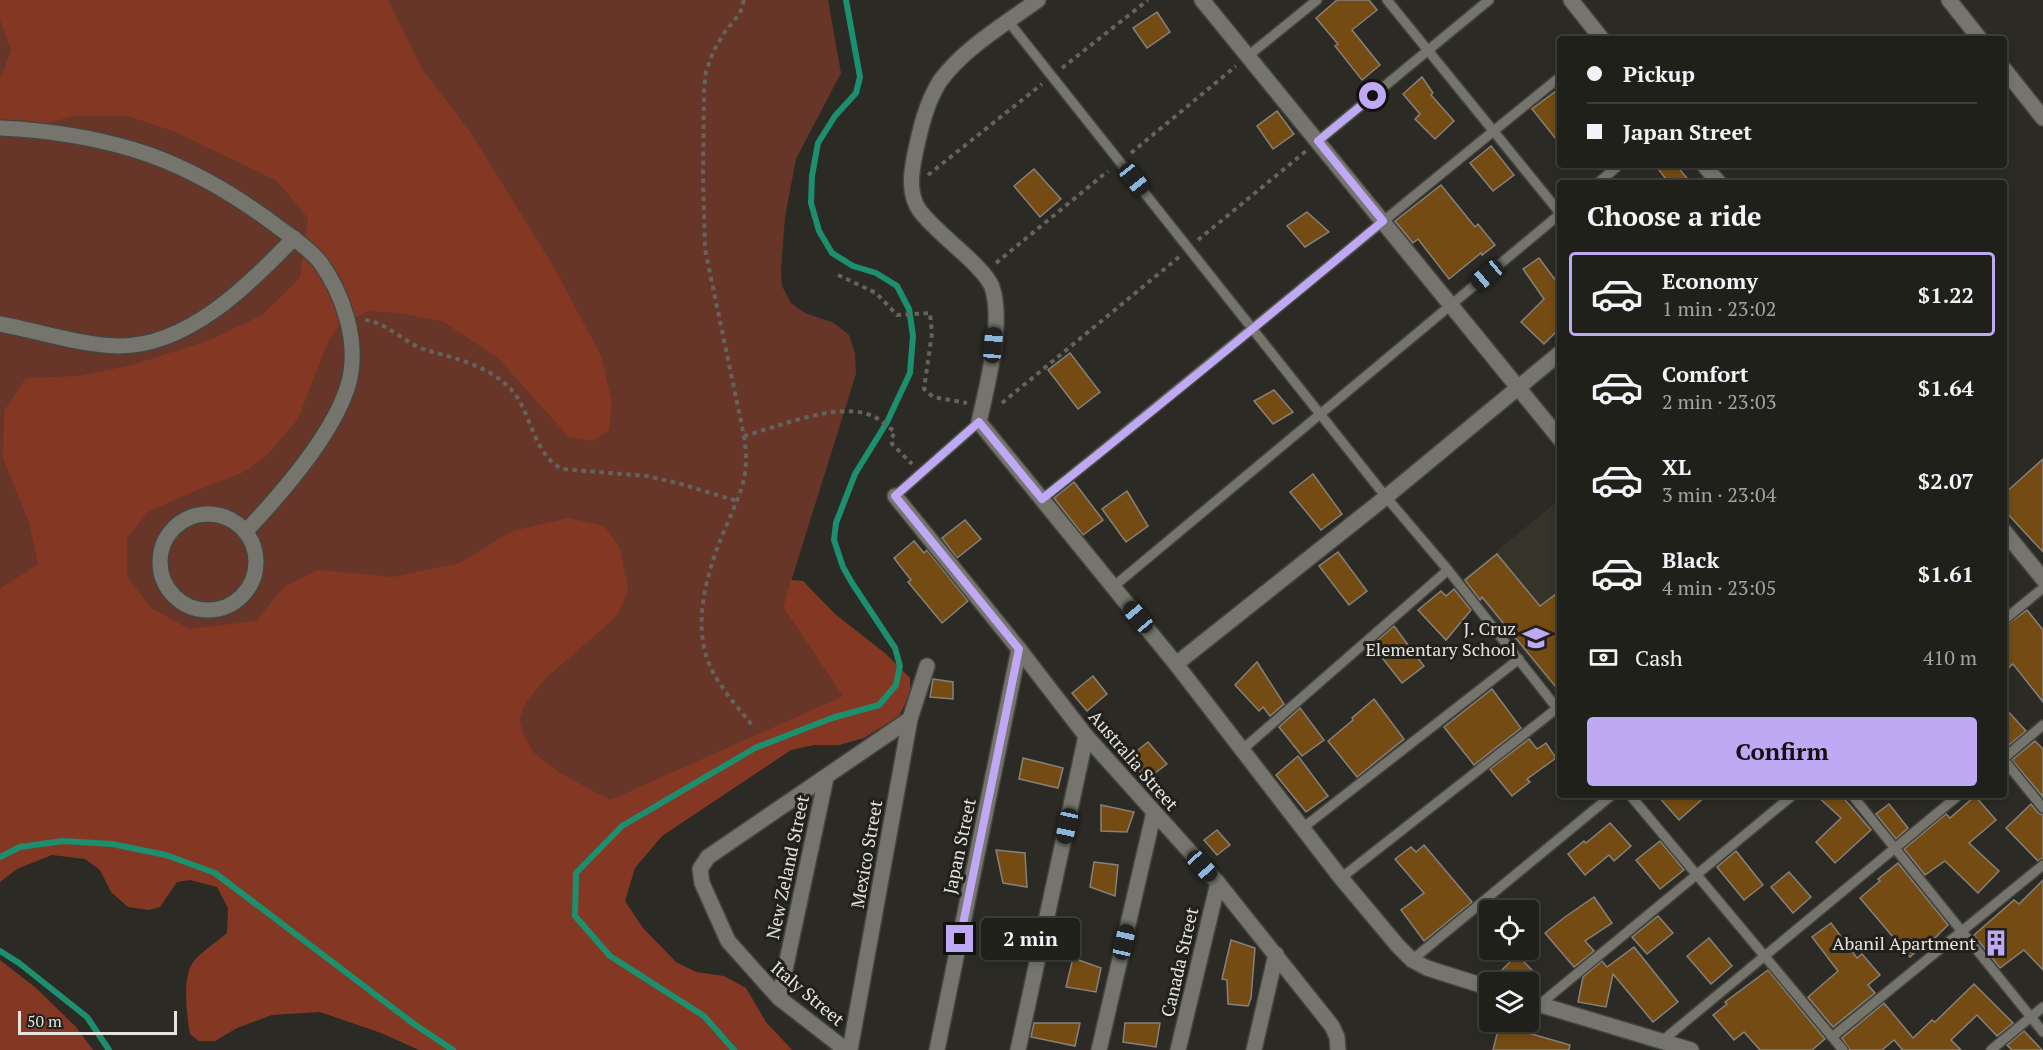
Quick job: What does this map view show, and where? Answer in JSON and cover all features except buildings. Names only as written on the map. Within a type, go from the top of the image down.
[{"type":"street","points":[[1038,0],[954,64],[939,83],[926,111],[913,165],[911,188],[918,209],[933,227],[984,273],[991,286],[995,323],[991,365],[979,422],[1176,664],[1304,827],[1341,878],[1398,946],[1412,960],[1427,968],[1479,985]]},
{"type":"street","points":[[1202,0],[1557,435]]},
{"type":"street","points":[[1571,0],[1600,36]]},
{"type":"street","points":[[1949,0],[1978,36]]},
{"type":"street","points":[[2007,73],[2043,118]]},
{"type":"street","points":[[0,128],[79,137],[135,150],[201,177],[251,206],[294,238],[318,260],[338,290],[352,349],[350,378],[342,402],[311,454],[291,482],[246,531]]},
{"type":"street","points":[[1706,168],[1716,180]]},
{"type":"street","points":[[0,324],[90,343],[118,346],[142,344],[169,337],[209,314],[242,288],[294,238]]},
{"type":"street","points":[[1176,664],[1386,497],[1557,356]]},
{"type":"street","name":"Australia Street","points":[[895,496],[1086,736],[1218,884],[1276,954],[1332,1026],[1338,1050]]},
{"type":"street","points":[[207,513],[235,522],[246,531],[257,558],[256,572],[242,597],[230,606],[216,610],[201,610],[187,606],[175,598],[166,587],[159,559],[162,545],[180,522],[207,513]]},
{"type":"street","points":[[2007,535],[2043,579]]},
{"type":"street","name":"Japan Street","points":[[937,1050],[1019,649]]},
{"type":"street","name":"Mexico Street","points":[[848,1050],[910,719],[927,666]]},
{"type":"street","points":[[826,778],[910,719]]},
{"type":"street","points":[[1018,1050],[1086,736]]},
{"type":"street","name":"Italy Street","points":[[826,778],[708,857],[700,869],[702,884],[728,941],[779,998],[848,1050]]},
{"type":"street","name":"New Zeland Street","points":[[779,998],[826,778]]},
{"type":"street","points":[[1099,1050],[1154,812]]},
{"type":"street","name":"Canada Street","points":[[1178,1050],[1218,884]]},
{"type":"street","points":[[1254,1050],[1276,954]]},
{"type":"street","points":[[1539,1004],[1691,1050]]},
{"type":"lane","points":[[1248,56],[1317,0]]},
{"type":"lane","points":[[1387,0],[1557,210]]},
{"type":"lane","points":[[1318,141],[1489,0]]},
{"type":"lane","points":[[1008,21],[1386,497],[1448,570],[1557,706]]},
{"type":"lane","points":[[1042,499],[1201,372],[1557,78]]},
{"type":"lane","points":[[1602,180],[1616,168]]},
{"type":"lane","points":[[1113,587],[1557,217]]},
{"type":"lane","points":[[895,496],[979,422]]},
{"type":"lane","points":[[1243,749],[1448,570]]},
{"type":"lane","points":[[2007,618],[2043,588]]},
{"type":"lane","points":[[1304,827],[1519,659]]},
{"type":"lane","points":[[1341,878],[1557,711]]},
{"type":"lane","points":[[2007,756],[2043,725]]},
{"type":"lane","points":[[2007,763],[2043,808]]},
{"type":"lane","points":[[1412,960],[1608,798]]},
{"type":"lane","points":[[1632,798],[1843,1050]]},
{"type":"lane","points":[[1539,999],[1696,875],[1788,798]]},
{"type":"lane","points":[[1854,798],[2043,1032]]},
{"type":"lane","points":[[1662,1041],[1955,798]]},
{"type":"lane","points":[[1832,1037],[2043,865]]},
{"type":"lane","points":[[1991,1050],[2043,1007]]},
{"type":"path","points":[[744,0],[740,13],[713,52],[706,72],[704,90],[705,249],[747,454],[746,480],[720,539],[708,582],[702,606],[702,630],[706,654],[713,672],[752,725]]},
{"type":"path","points":[[911,188],[1148,0]]},
{"type":"path","points":[[979,422],[1290,164]]},
{"type":"path","points":[[838,275],[876,293],[897,315],[930,312],[932,333],[924,389],[933,397],[983,405]]},
{"type":"path","points":[[346,318],[372,321],[418,347],[474,365],[498,377],[518,399],[542,450],[553,464],[562,469],[646,476],[678,483],[736,501]]},
{"type":"path","points":[[744,436],[829,413],[856,412],[875,417],[895,432],[891,439],[894,447],[921,473]]},
{"type":"shaded area","points":[[0,0],[828,0],[841,73],[796,159],[785,217],[782,286],[791,303],[805,313],[834,323],[849,335],[855,353],[856,374],[783,607],[844,696],[566,820],[0,645]]},
{"type":"shaded area","points":[[0,0],[388,0],[422,69],[471,133],[555,269],[601,356],[612,402],[609,430],[593,441],[569,437],[498,358],[442,321],[398,313],[368,311],[339,326],[328,341],[298,419],[268,454],[244,472],[148,512],[127,538],[127,577],[151,608],[189,629],[256,621],[283,588],[317,570],[393,577],[460,563],[512,531],[569,518],[604,526],[620,548],[628,590],[617,616],[545,679],[526,702],[519,719],[524,736],[534,753],[560,773],[610,800],[843,696],[783,607],[791,580],[803,581],[835,614],[886,654],[910,678],[910,694],[899,716],[864,738],[839,745],[814,745],[791,750],[662,836],[635,868],[625,901],[643,928],[676,962],[696,972],[724,976],[746,988],[766,1022],[792,1050],[419,1050],[381,1033],[320,1012],[272,1015],[237,1028],[215,1041],[199,1041],[190,1034],[186,998],[187,979],[195,960],[227,933],[228,908],[217,887],[190,880],[177,882],[160,907],[149,910],[128,907],[111,892],[100,870],[85,859],[52,855],[17,869],[0,882],[0,589],[38,564],[29,522],[3,458],[4,411],[26,378],[80,376],[132,365],[210,340],[262,315],[300,278],[308,218],[277,181],[176,132],[128,116],[74,116],[0,136],[0,75],[2,75],[11,50],[0,20]]},
{"type":"shaded area","name":"J. Cruz Elementary School","points":[[1557,501],[1557,693],[1463,579]]},
{"type":"shaded area","points":[[0,960],[36,988],[76,1027],[93,1050],[0,1050]]},
{"type":"waterway","points":[[734,1050],[704,1016],[610,956],[575,916],[576,873],[622,826],[755,748],[832,718],[879,705],[896,685],[900,666],[895,648],[852,583],[843,567],[834,540],[836,523],[855,474],[887,422],[910,373],[913,336],[909,309],[897,286],[876,273],[853,266],[832,253],[819,231],[811,203],[812,176],[818,143],[835,116],[856,93],[860,77],[846,0]]},
{"type":"waterway","points":[[0,857],[20,847],[63,841],[112,844],[166,855],[215,873],[414,1024],[453,1050]]},
{"type":"waterway","points":[[0,951],[19,963],[87,1017],[109,1050]]},
{"type":"place","name":"J. Cruz Elementary School","points":[[1536,638]]},
{"type":"place","name":"Abanil Apartment","points":[[1996,943]]},
{"type":"route","points":[[960,939],[1019,649],[895,496],[979,422],[1042,499],[1201,372],[1383,221],[1318,141],[1373,96]]}]
